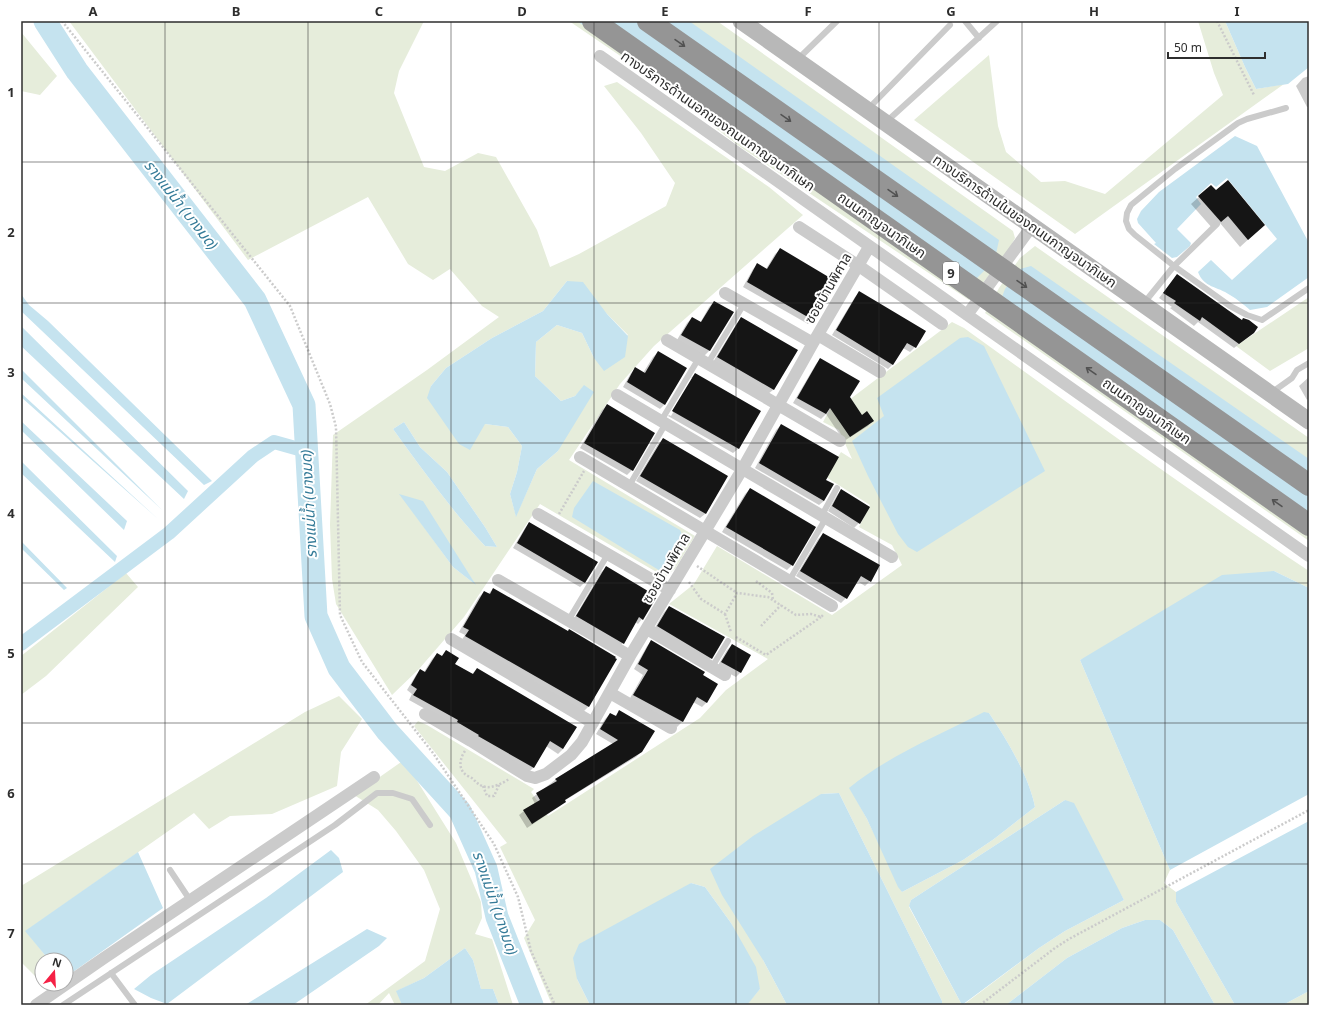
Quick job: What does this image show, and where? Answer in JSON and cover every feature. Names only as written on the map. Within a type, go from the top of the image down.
[{"type":"highway","name":"ถนนกาญจนาภิเษก","points":[[593,21],[1309,525]]},
{"type":"highway","name":"9","points":[[648,21],[1309,485]]},
{"type":"main road","name":"ทางบริการด้านในของถนนกาญจนาภิเษก","points":[[741,21],[1309,421]]},
{"type":"street","name":"ทางบริการด้านนอกของถนนกาญจนาภิเษก","points":[[600,56],[1309,556]]},
{"type":"street","points":[[967,315],[1032,226]]},
{"type":"street","points":[[799,227],[859,266],[942,324]]},
{"type":"street","name":"ซอยบ้านพิศาล","points":[[425,714],[527,776],[535,778],[546,774],[571,755],[582,742],[630,656],[706,532],[869,247]]},
{"type":"street","points":[[725,293],[880,372]]},
{"type":"street","points":[[667,340],[840,440]]},
{"type":"street","points":[[617,395],[892,557]]},
{"type":"street","points":[[585,460],[832,606]]},
{"type":"street","points":[[538,514],[670,590]]},
{"type":"street","points":[[498,580],[630,656]]},
{"type":"street","points":[[646,629],[725,675]]},
{"type":"street","points":[[451,638],[593,723]]},
{"type":"street","points":[[610,693],[671,728]]},
{"type":"street","points":[[36,1005],[374,777]]},
{"type":"lane","points":[[797,60],[837,21]]},
{"type":"lane","points":[[965,21],[979,38]]},
{"type":"lane","points":[[885,123],[997,21]]},
{"type":"lane","points":[[866,110],[950,25]]},
{"type":"lane","points":[[1286,108],[1238,123],[1175,169],[1131,205],[1127,213],[1126,221],[1129,228],[1135,235],[1174,266],[1230,306],[1247,315],[1262,320],[1309,288]]},
{"type":"lane","points":[[1143,304],[1174,266],[1217,224]]},
{"type":"lane","points":[[629,486],[664,422],[703,361],[744,304]]},
{"type":"lane","points":[[1270,394],[1292,378],[1297,370],[1309,363]]},
{"type":"lane","points":[[788,581],[824,516],[837,488]]},
{"type":"lane","points":[[568,621],[608,554]]},
{"type":"lane","points":[[712,667],[728,641]]},
{"type":"lane","points":[[63,1005],[335,825],[377,793],[393,793],[412,800],[430,825]]},
{"type":"lane","points":[[170,870],[190,900]]},
{"type":"lane","points":[[111,973],[135,1005]]},
{"type":"path","points":[[62,21],[290,306],[330,404],[336,427],[340,615],[362,662],[433,753],[494,844],[518,897],[531,951],[555,1005]]},
{"type":"path","points":[[1217,21],[1254,95]]},
{"type":"path","points":[[554,523],[585,460]]},
{"type":"path","points":[[688,561],[737,593],[768,597],[796,615],[811,614],[821,617]]},
{"type":"path","points":[[682,571],[701,599],[725,614],[732,634],[766,655],[821,617],[832,606]]},
{"type":"path","points":[[756,581],[772,593],[773,600]]},
{"type":"path","points":[[725,614],[737,593]]},
{"type":"path","points":[[761,626],[781,605]]},
{"type":"path","points":[[471,741],[462,756],[460,766],[464,773],[478,784],[486,787],[509,780],[512,774]]},
{"type":"path","points":[[483,786],[487,796],[494,796],[499,784]]},
{"type":"path","points":[[980,1005],[1055,948],[1070,939],[1309,810]]},
{"type":"green space","points":[[69,21],[424,21],[399,71],[394,93],[424,167],[445,171],[478,153],[496,157],[537,230],[550,267],[579,254],[666,206],[675,183],[641,133],[604,86],[617,82],[769,187],[803,215],[654,346],[620,384],[569,460],[695,536],[675,569],[665,577],[540,504],[464,617],[419,669],[392,695],[336,604],[332,579],[330,525],[333,435],[427,370],[499,317],[482,306],[450,269],[433,280],[408,264],[368,197],[248,260]],"holes":[[[567,281],[607,314],[628,335],[594,358],[582,333],[557,325],[536,342],[535,376],[561,401],[575,396],[584,386],[558,451],[537,469],[516,516],[510,494],[517,472],[522,446],[508,427],[485,424],[431,386],[446,368],[492,338],[543,311]],[[404,422],[420,447],[447,472],[497,547],[485,546],[472,532],[437,489],[393,429]],[[400,494],[451,547],[475,584],[453,567]]]},
{"type":"green space","points":[[569,21],[717,21],[1013,231],[1015,238],[1007,253],[969,300],[739,146],[713,126],[716,121]]},
{"type":"green space","points":[[1198,21],[1225,21],[1256,89],[1284,84],[1075,234],[914,120],[989,55],[998,126],[1006,152],[1041,182],[1065,181],[1105,194],[1223,95],[1214,73]]},
{"type":"green space","points":[[21,32],[57,76],[40,95],[21,91]]},
{"type":"green space","points":[[1035,246],[1309,438],[1309,541],[985,313],[999,288],[1020,258]]},
{"type":"green space","points":[[1309,297],[1309,348],[1270,371],[1236,346]]},
{"type":"green space","points":[[952,322],[964,328],[1178,481],[1309,571],[1309,588],[1274,571],[1080,660],[1170,870],[1164,883],[1176,892],[1176,902],[1235,1005],[1215,1005],[1173,930],[1160,920],[1145,920],[1122,928],[1067,958],[1006,1005],[963,1005],[1039,948],[1065,931],[1124,900],[1065,800],[911,900],[909,907],[962,1005],[942,1005],[942,1001],[839,793],[821,794],[763,960],[787,1005],[746,1005],[760,989],[731,923],[705,887],[691,883],[577,979],[590,1005],[552,1005],[524,938],[535,920],[500,847],[507,843],[414,726],[418,721],[427,725],[534,789],[531,792],[548,816],[700,718],[726,690],[768,659],[669,604],[694,584],[717,546],[832,615],[902,565],[892,545],[859,527],[870,505],[826,477],[841,452],[852,459],[839,430],[823,422],[838,394],[849,400]],"holes":[[[989,713],[1010,746],[1023,771],[1035,807],[994,839],[963,860],[902,892],[867,819],[850,788]]]},
{"type":"green space","points":[[126,573],[138,587],[46,676],[21,695],[21,656]]},
{"type":"green space","points":[[339,696],[362,719],[341,752],[337,786],[272,814],[230,816],[209,829],[194,813],[26,931],[43,952],[34,952],[34,975],[21,962],[21,886],[305,712]]},
{"type":"green space","points":[[404,760],[456,843],[481,902],[482,918],[475,934],[492,939],[513,1005],[499,1005],[493,989],[481,989],[473,960],[465,948],[424,978],[397,991],[402,1005],[395,1005],[389,993],[378,1005],[365,1005],[425,961],[440,909],[424,870],[396,831],[378,810],[354,795]]},
{"type":"green space","points":[[1309,991],[1309,1005],[1283,1005]]},
{"type":"water","points":[[577,21],[689,21],[999,240],[996,254],[984,271],[964,291]]},
{"type":"water","points":[[1225,21],[1309,21],[1309,67],[1288,84],[1256,89]]},
{"type":"water","points":[[1235,136],[1257,146],[1309,243],[1309,277],[1267,307],[1250,310],[1225,292],[1207,284],[1198,272],[1211,260],[1232,280],[1277,239],[1227,178],[1216,187],[1211,183],[1196,197],[1201,204],[1177,229],[1191,243],[1190,246],[1177,257],[1172,258],[1154,244],[1156,243],[1138,223],[1137,219],[1141,211],[1159,192]]},
{"type":"water","points":[[1031,266],[1309,459],[1309,533],[996,313],[1005,289],[1020,269]]},
{"type":"water","points":[[567,281],[583,282],[607,314],[628,336],[625,357],[604,371],[594,358],[582,333],[557,325],[536,342],[535,376],[561,401],[575,396],[584,385],[594,392],[558,451],[537,469],[516,517],[510,494],[517,472],[522,446],[508,427],[485,424],[470,450],[459,444],[427,398],[431,386],[446,368],[492,338],[543,311]]},
{"type":"water","points":[[21,294],[29,305],[48,321],[212,481],[204,485],[21,311]]},
{"type":"water","points":[[21,326],[188,491],[184,499],[21,346]]},
{"type":"water","points":[[968,337],[984,346],[1045,471],[917,552],[908,547],[898,534],[852,441],[884,416],[877,398],[960,338]]},
{"type":"water","points":[[21,369],[162,510],[21,378]]},
{"type":"water","points":[[21,393],[158,519],[21,397]]},
{"type":"water","points":[[21,421],[127,521],[124,530],[21,430]]},
{"type":"water","points":[[404,422],[420,447],[447,472],[497,547],[485,546],[460,518],[426,474],[393,429]]},
{"type":"water","points":[[21,461],[117,556],[115,562],[21,473]]},
{"type":"water","points":[[593,481],[680,530],[684,539],[680,549],[670,565],[662,572],[572,517],[574,508]]},
{"type":"water","points":[[399,494],[423,501],[476,585],[453,567]]},
{"type":"water","points":[[21,541],[67,588],[64,590],[21,548]]},
{"type":"water","points":[[1274,571],[1309,588],[1309,794],[1170,870],[1080,660],[1222,575]]},
{"type":"water","points":[[984,712],[989,713],[1023,771],[1035,807],[994,839],[963,860],[902,892],[898,887],[867,819],[849,788],[864,776],[897,756]]},
{"type":"water","points":[[839,793],[942,1001],[942,1005],[787,1005],[763,960],[722,895],[710,869],[753,836],[821,794]]},
{"type":"water","points":[[1065,800],[1074,803],[1124,900],[1065,931],[1039,948],[962,1005],[909,906],[911,900]]},
{"type":"water","points":[[1309,821],[1309,991],[1283,1005],[1235,1005],[1176,902],[1176,892]]},
{"type":"water","points":[[331,850],[339,858],[343,872],[167,1004],[134,989],[151,975],[266,898]]},
{"type":"water","points":[[138,852],[163,908],[74,971],[74,952],[42,952],[25,931]]},
{"type":"water","points":[[691,883],[705,887],[731,923],[756,967],[760,989],[747,1005],[590,1005],[577,979],[573,958],[579,944]]},
{"type":"water","points":[[1145,920],[1160,920],[1173,930],[1215,1005],[1006,1005],[1067,958],[1122,928]]},
{"type":"water","points":[[367,929],[387,938],[379,946],[293,1005],[245,1005]]},
{"type":"water","points":[[465,948],[473,960],[481,989],[493,989],[499,1005],[402,1005],[396,991],[424,978]]},
{"type":"building","points":[[1228,180],[1265,225],[1248,240],[1228,216],[1221,222],[1198,196],[1211,185],[1216,190]]},
{"type":"building","points":[[780,248],[837,282],[813,320],[747,282],[757,263],[767,269]]},
{"type":"building","points":[[1177,274],[1242,320],[1243,318],[1249,320],[1258,327],[1254,333],[1239,344],[1202,317],[1200,321],[1174,303],[1176,301],[1163,293]]},
{"type":"building","points":[[859,291],[926,331],[916,348],[907,343],[893,365],[836,330]]},
{"type":"building","points":[[714,301],[734,312],[710,351],[681,335],[692,317],[701,322]]},
{"type":"building","points":[[741,317],[798,350],[774,390],[717,357]]},
{"type":"building","points":[[658,351],[687,368],[665,405],[627,382],[635,367],[645,373]]},
{"type":"building","points":[[820,358],[860,381],[850,397],[862,415],[867,411],[874,421],[850,437],[830,408],[826,414],[797,398]]},
{"type":"building","points":[[695,373],[761,411],[739,449],[672,411]]},
{"type":"building","points":[[607,404],[655,433],[633,471],[584,443]]},
{"type":"building","points":[[781,424],[839,457],[826,480],[834,484],[824,501],[759,463]]},
{"type":"building","points":[[663,438],[728,476],[706,514],[640,476]]},
{"type":"building","points":[[750,488],[816,527],[793,566],[726,527]]},
{"type":"building","points":[[841,489],[870,507],[860,524],[832,506]]},
{"type":"building","points":[[529,522],[598,562],[585,583],[517,543]]},
{"type":"building","points":[[823,533],[880,565],[871,582],[861,576],[847,599],[800,571]]},
{"type":"building","points":[[606,566],[653,594],[652,596],[656,598],[643,620],[639,617],[624,644],[576,616]]},
{"type":"building","points":[[493,588],[568,631],[569,629],[616,657],[615,658],[617,659],[589,707],[465,636],[469,630],[463,627],[484,591],[490,594]]},
{"type":"building","points":[[669,606],[725,637],[712,659],[657,626]]},
{"type":"building","points":[[651,640],[705,672],[703,675],[718,684],[707,703],[697,697],[683,722],[633,695],[648,670],[638,664]]},
{"type":"building","points":[[732,644],[751,655],[741,673],[721,662]]},
{"type":"building","points":[[446,650],[459,658],[455,664],[473,674],[477,668],[577,727],[563,749],[550,741],[534,768],[478,736],[479,735],[457,722],[458,720],[413,695],[417,689],[411,685],[420,669],[425,672],[437,653],[442,656]]},
{"type":"building","points":[[619,710],[655,731],[642,752],[565,800],[566,802],[532,824],[523,810],[540,800],[536,793],[557,781],[555,779],[618,740],[600,729],[610,713],[616,716]]},
{"type":"waterway","name":"รางแม่น้ำ (บางมด)","points":[[45,21],[77,71],[255,300],[304,405],[316,616],[339,668],[387,731],[460,811],[486,869],[497,917],[532,1005]]},
{"type":"waterway","points":[[21,644],[169,533],[253,456],[274,442],[306,451]]}]
